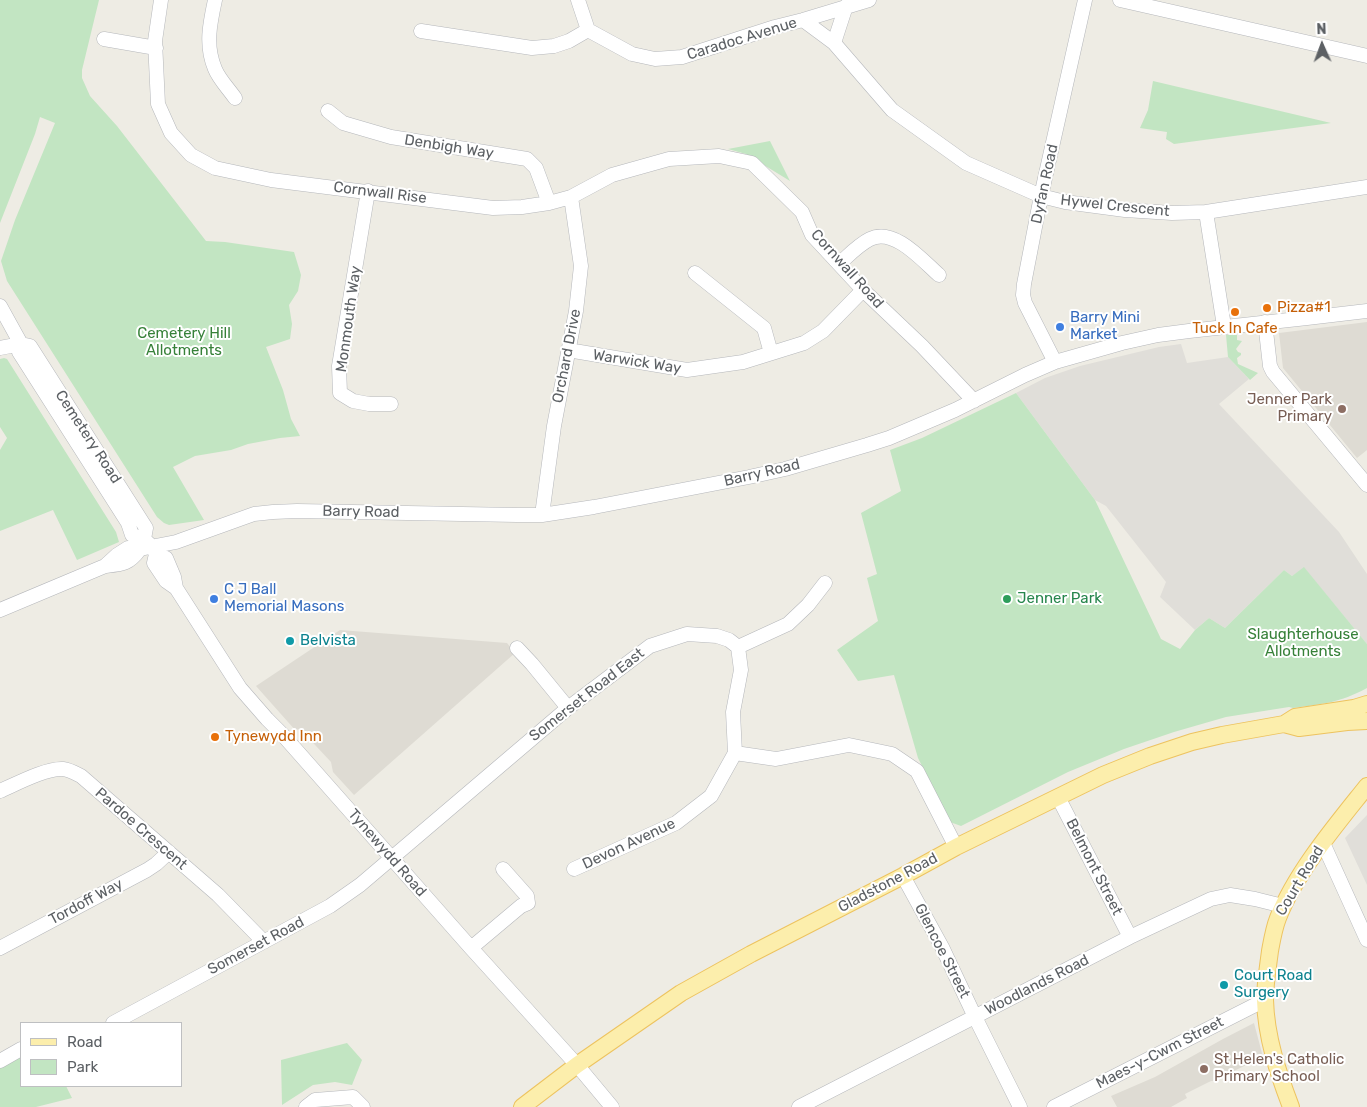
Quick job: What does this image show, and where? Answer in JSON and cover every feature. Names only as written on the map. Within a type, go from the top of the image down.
[{"type":"main road","name":"Gladstone Road","points":[[522,1107],[577,1065],[681,993],[751,954],[956,847],[1058,797],[1122,767],[1172,749],[1222,735],[1284,724],[1295,717],[1354,708],[1367,704]]},
{"type":"main road","name":"Gladstone Road","points":[[1284,724],[1299,728],[1359,720],[1367,721]]},
{"type":"main road","name":"Court Road","points":[[1291,1107],[1275,1058],[1266,1000],[1267,974],[1273,934],[1283,906],[1299,877],[1367,786]]},
{"type":"street","name":"Cornwall Rise","points":[[161,0],[158,13],[156,48],[158,104],[171,133],[191,155],[215,168],[271,180],[493,208],[522,207],[571,197]]},
{"type":"street","points":[[215,0],[208,44],[215,69],[235,98]]},
{"type":"street","points":[[421,31],[532,48],[554,46],[588,30],[578,0]]},
{"type":"street","name":"Caradoc Avenue","points":[[588,30],[632,54],[655,59],[682,57],[775,27],[869,0]]},
{"type":"street","name":"Dyfan Road","points":[[1055,362],[1025,303],[1023,295],[1041,196],[1085,0]]},
{"type":"street","points":[[1120,0],[1367,56]]},
{"type":"street","points":[[834,43],[846,6]]},
{"type":"street","name":"Hywel Crescent","points":[[803,20],[834,43],[892,110],[966,163],[1041,196],[1065,202],[1124,210],[1172,213],[1206,212],[1367,187]]},
{"type":"street","points":[[104,40],[156,48]]},
{"type":"street","name":"Denbigh Way","points":[[328,111],[343,123],[391,137],[527,159],[536,168],[549,203]]},
{"type":"street","name":"Cornwall Road","points":[[571,197],[612,175],[668,158],[719,156],[752,163],[802,212],[812,235],[863,290],[922,346],[974,401]]},
{"type":"street","name":"Monmouth Way","points":[[368,191],[339,366],[340,392],[352,402],[391,404]]},
{"type":"street","name":"Orchard Drive","points":[[542,515],[552,441],[576,311],[581,266],[571,197]]},
{"type":"street","points":[[1206,212],[1224,326]]},
{"type":"street","points":[[839,264],[868,240],[878,236],[896,239],[908,247],[939,275]]},
{"type":"street","points":[[695,273],[764,328],[771,353]]},
{"type":"street","name":"Warwick Way","points":[[568,350],[687,370],[743,362],[804,343],[824,331],[863,290]]},
{"type":"street","name":"Cemetery Road","points":[[0,306],[21,344],[19,352],[128,523],[132,535],[148,547]]},
{"type":"street","name":"Barry Road","points":[[0,610],[105,566],[128,548],[176,542],[262,512],[542,515],[594,507],[785,469],[889,438],[947,414],[1055,362],[1122,343],[1158,335],[1224,326],[1367,310]]},
{"type":"street","points":[[1265,322],[1270,366],[1273,372],[1367,485]]},
{"type":"street","points":[[0,348],[21,344]]},
{"type":"street","name":"Tynewydd Road","points":[[148,547],[154,563],[166,581],[176,588],[240,688],[577,1065],[612,1107]]},
{"type":"street","points":[[825,583],[808,605],[788,624],[738,648],[741,670],[733,712],[735,753],[776,759],[849,745],[892,754],[916,771],[956,847]]},
{"type":"street","name":"Somerset Road East","points":[[391,858],[568,708],[650,646],[687,634],[716,636],[729,640],[738,648]]},
{"type":"street","points":[[517,648],[568,708]]},
{"type":"street","name":"Devon Avenue","points":[[574,869],[676,823],[711,796],[735,753]]},
{"type":"street","name":"Pardoe Crescent","points":[[0,790],[50,770],[62,769],[72,771],[218,895],[264,942]]},
{"type":"street","name":"Belmont Street","points":[[1058,797],[1130,937]]},
{"type":"street","points":[[1323,843],[1367,940]]},
{"type":"street","name":"Tordoff Way","points":[[0,948],[147,870],[169,852]]},
{"type":"street","name":"Somerset Road","points":[[116,1022],[330,906],[360,885],[391,858]]},
{"type":"street","points":[[471,948],[521,906],[528,903],[527,896],[503,869]]},
{"type":"street","name":"Glencoe Street","points":[[903,876],[942,947],[1020,1107]]},
{"type":"street","name":"Woodlands Road","points":[[799,1107],[1130,937],[1211,898],[1230,896],[1255,899],[1283,906]]},
{"type":"street","name":"Maes-y-Cwm Street","points":[[1054,1107],[1266,1000]]},
{"type":"street","points":[[0,1060],[20,1050]]},
{"type":"street","points":[[306,1107],[315,1100],[352,1097],[363,1107]]},
{"type":"shaded area","name":"Jenner Park Primary","points":[[1367,322],[1367,450],[1357,458],[1283,368],[1279,333]]},
{"type":"shaded area","points":[[1181,344],[1187,363],[1228,357],[1249,379],[1219,404],[1339,532],[1367,574],[1367,644],[1304,568],[1292,576],[1284,570],[1225,628],[1209,618],[1195,630],[1160,597],[1166,582],[1106,506],[1095,500],[1016,393],[1045,378],[1080,366],[1159,347]]},
{"type":"shaded area","points":[[340,630],[507,643],[515,653],[354,795],[333,772],[331,762],[301,730],[298,729],[296,731],[256,686]]},
{"type":"shaded area","points":[[1367,815],[1367,885],[1345,838]]},
{"type":"shaded area","name":"St Helen's Catholic Primary School","points":[[1254,1023],[1263,1057],[1185,1094],[1187,1098],[1171,1107],[1117,1107],[1111,1096],[1155,1077]]},
{"type":"green space","name":"Cemetery Hill Allotments","points":[[0,0],[99,0],[82,70],[82,78],[90,96],[117,126],[206,241],[294,252],[301,275],[298,291],[289,305],[292,324],[290,339],[266,347],[283,390],[291,419],[300,436],[248,444],[231,450],[195,456],[173,467],[204,520],[169,525],[157,517],[7,281],[1,261],[15,220],[55,123],[40,117],[0,223]]},
{"type":"green space","points":[[1153,81],[1331,123],[1174,144],[1166,139],[1167,132],[1140,128],[1148,110]]},
{"type":"green space","points":[[770,141],[790,181],[746,154],[728,149]]},
{"type":"green space","points":[[1226,335],[1237,335],[1237,340],[1242,341],[1236,349],[1241,353],[1237,358],[1238,364],[1258,373],[1250,380],[1228,357]]},
{"type":"green space","points":[[0,359],[7,359],[116,532],[119,542],[77,560],[53,510],[0,531],[0,450],[7,438],[0,427]]},
{"type":"green space","name":"Jenner Park","points":[[1016,393],[1095,500],[1161,639],[1180,649],[1195,630],[1209,618],[1225,628],[1284,570],[1292,576],[1304,567],[1367,644],[1367,688],[1348,697],[1331,702],[1226,717],[1174,732],[1124,749],[1068,772],[961,826],[950,822],[918,758],[894,675],[858,681],[837,650],[878,621],[867,578],[877,574],[861,513],[901,491],[890,450],[922,438]]},
{"type":"green space","points":[[347,1043],[362,1060],[352,1085],[335,1082],[313,1085],[282,1105],[281,1060]]},
{"type":"green space","points":[[20,1053],[20,1087],[66,1087],[72,1098],[36,1107],[0,1107],[0,1063]]},
{"type":"place","name":"Pizza#1","points":[[1267,308]]},
{"type":"place","name":"Tuck In Cafe","points":[[1235,312]]},
{"type":"place","name":"Barry Mini Market","points":[[1060,327]]},
{"type":"place","name":"Jenner Park Primary","points":[[1342,409]]},
{"type":"place","name":"C J Ball Memorial Masons","points":[[214,599]]},
{"type":"place","name":"Jenner Park","points":[[1007,599]]},
{"type":"place","name":"Belvista","points":[[290,641]]},
{"type":"place","name":"Tynewydd Inn","points":[[215,737]]},
{"type":"place","name":"Court Road Surgery","points":[[1224,985]]},
{"type":"place","name":"St Helen's Catholic Primary School","points":[[1204,1069]]},
{"type":"park label","name":"Slaughterhouse Allotments","points":[[1303,644]]}]
